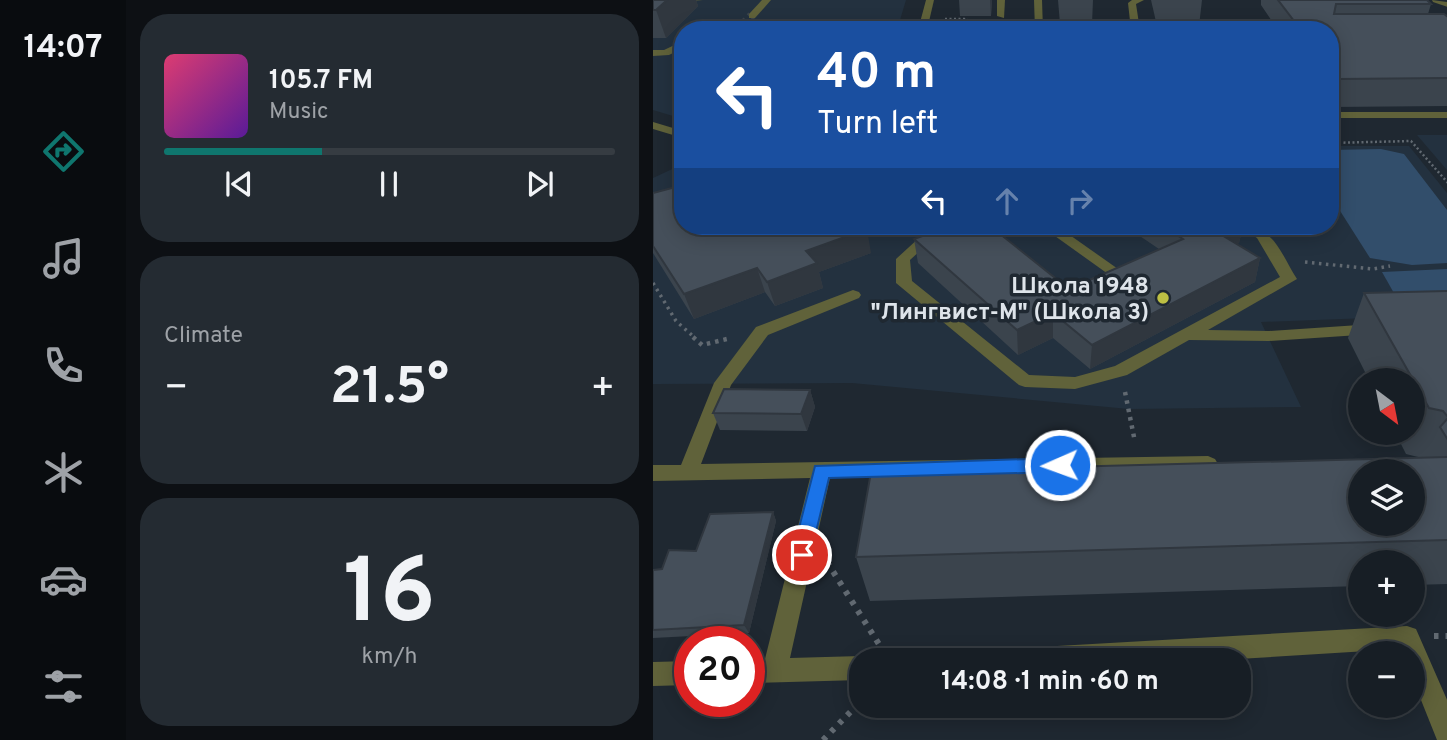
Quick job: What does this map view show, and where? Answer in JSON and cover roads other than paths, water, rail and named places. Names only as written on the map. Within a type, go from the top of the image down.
[{"type":"lane","points":[[653,2],[699,0]]},
{"type":"lane","points":[[752,16],[767,0]]},
{"type":"lane","points":[[924,21],[930,0]]},
{"type":"lane","points":[[1001,0],[1001,16]]},
{"type":"lane","points":[[1037,0],[1038,21]]},
{"type":"lane","points":[[1135,21],[1132,3],[1140,0]]},
{"type":"lane","points":[[1436,0],[1447,5]]},
{"type":"lane","points":[[653,53],[666,53],[674,49]]},
{"type":"lane","points":[[1339,115],[1447,115]]},
{"type":"lane","points":[[653,125],[674,132]]},
{"type":"lane","points":[[930,235],[903,259],[904,284],[1025,381],[1075,383],[1121,371],[1289,279],[1262,235]]},
{"type":"lane","points":[[1062,235],[1120,276]]},
{"type":"lane","points":[[688,471],[723,383],[762,331],[853,295]]},
{"type":"lane","points":[[1186,335],[1269,336],[1390,328]]},
{"type":"lane","points":[[653,473],[1140,463],[1232,464]]},
{"type":"lane","points":[[774,671],[822,471]]},
{"type":"lane","points":[[1232,648],[1407,638],[1447,735]]},
{"type":"lane","points":[[765,671],[849,668]]},
{"type":"lane","points":[[653,674],[674,673]]},
{"type":"tunnel","points":[[747,21],[752,16]]},
{"type":"place","name":"Школа 1948 \"Лингвист-М\" (Школа 3)","points":[[1163,298]]}]
